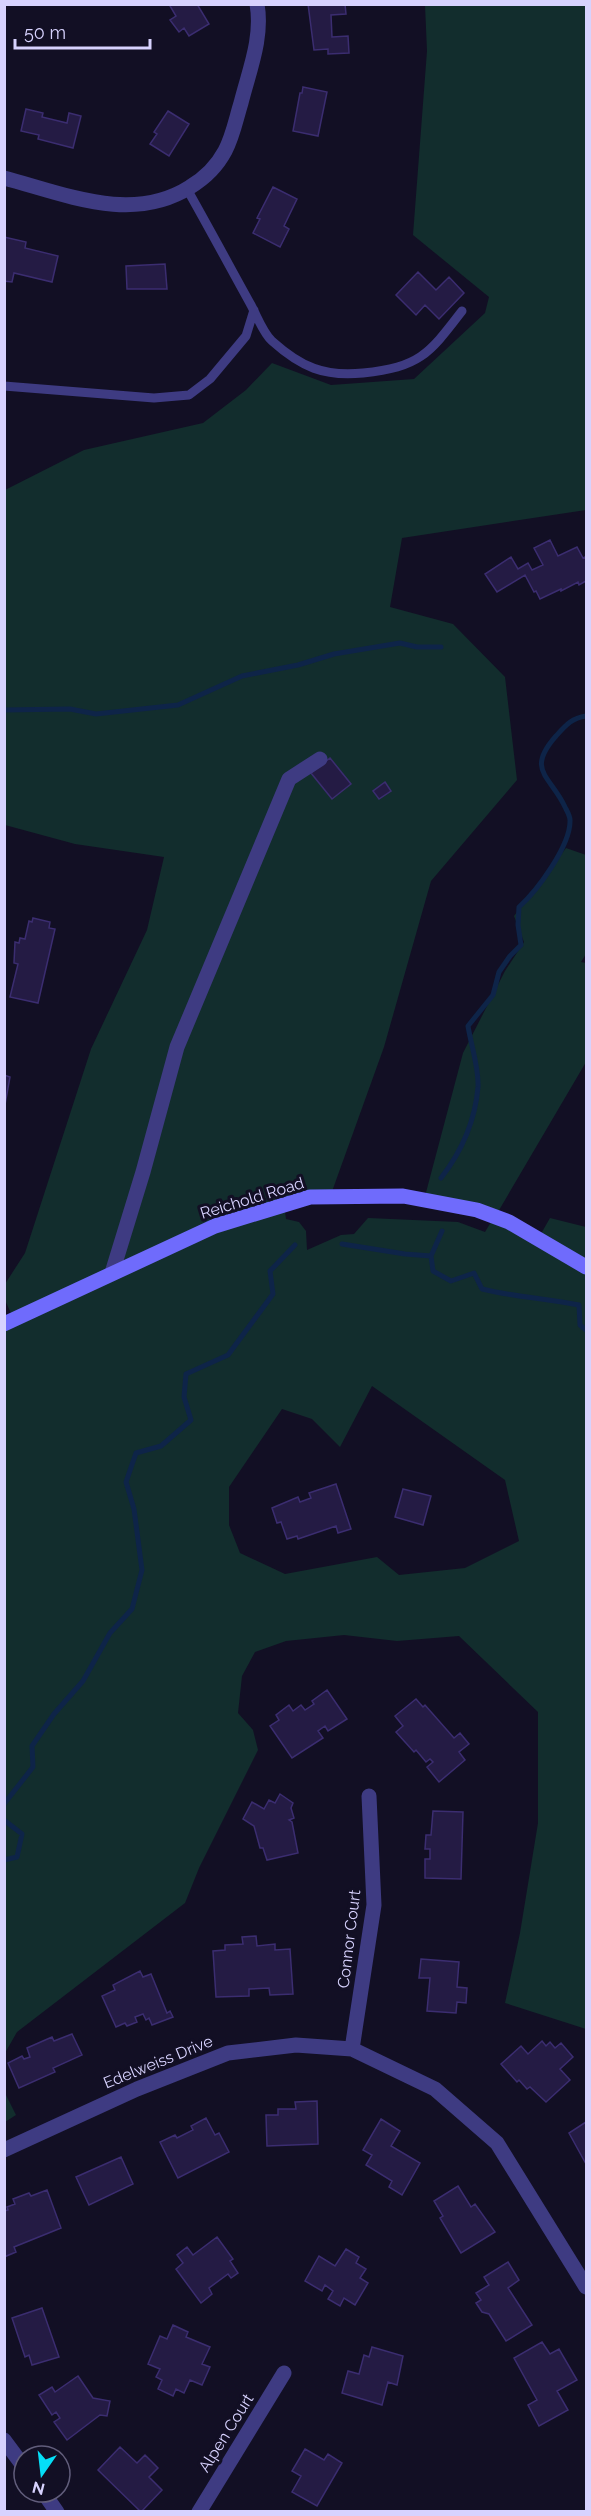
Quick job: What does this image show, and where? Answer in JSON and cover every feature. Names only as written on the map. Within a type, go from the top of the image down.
[{"type":"street","points":[[4,178],[118,206],[149,204],[188,189],[216,164],[232,135],[258,36],[257,4]]},
{"type":"street","points":[[112,1273],[177,1047],[289,779],[320,759]]},
{"type":"street","name":"Reichold Road","points":[[4,1324],[215,1226],[310,1197],[403,1196],[477,1210],[509,1222],[586,1267]]},
{"type":"street","name":"Connor Court","points":[[352,2049],[374,1905],[369,1796]]},
{"type":"street","name":"Edelweiss Drive","points":[[4,2150],[136,2089],[228,2053],[296,2045],[352,2049],[435,2089],[497,2143],[586,2287]]},
{"type":"street","name":"Alpen Court","points":[[199,2511],[284,2373]]},
{"type":"lane","points":[[188,189],[270,339],[302,364],[320,372],[340,375],[383,371],[419,359],[433,349],[462,311]]},
{"type":"lane","points":[[4,386],[154,398],[189,395],[210,379],[246,336],[254,310]]},
{"type":"green space","points":[[425,5],[586,5],[586,510],[402,538],[390,607],[453,624],[505,677],[517,780],[431,881],[384,1047],[330,1197],[284,1205],[286,1219],[299,1222],[306,1231],[307,1250],[341,1235],[354,1234],[368,1218],[458,1222],[485,1232],[494,1217],[424,1200],[463,1053],[505,971],[524,942],[514,916],[566,848],[586,855],[586,954],[581,962],[586,963],[586,1062],[495,1217],[538,1239],[550,1218],[586,1227],[586,2029],[505,2003],[520,1933],[538,1823],[538,1712],[459,1636],[397,1641],[344,1635],[286,1641],[255,1652],[242,1676],[238,1713],[253,1730],[258,1750],[199,1868],[185,1903],[17,2032],[5,2053],[4,1324],[14,1320],[5,1300],[5,1284],[25,1253],[91,1049],[147,930],[164,857],[75,844],[5,825],[5,490],[84,450],[203,423],[246,390],[272,363],[331,385],[414,379],[485,313],[489,297],[413,235],[427,51]],"holes":[[[372,1386],[505,1480],[519,1541],[465,1568],[399,1575],[377,1557],[285,1574],[240,1553],[229,1525],[229,1487],[282,1409],[312,1419],[340,1447]]]},
{"type":"green space","points":[[4,2091],[16,2115],[5,2122],[4,2122]]},
{"type":"building","points":[[197,4],[209,24],[189,36],[184,28],[179,32],[170,20],[176,16],[170,6]]},
{"type":"building","points":[[308,4],[345,4],[346,14],[331,15],[332,37],[348,36],[349,53],[328,54],[328,49],[314,50]]},
{"type":"building","points":[[303,87],[327,92],[318,136],[293,131]]},
{"type":"building","points":[[26,109],[43,113],[42,117],[67,123],[69,113],[81,116],[73,148],[38,139],[39,135],[21,131]]},
{"type":"building","points":[[168,111],[189,124],[169,156],[150,144],[157,134],[154,132]]},
{"type":"building","points":[[273,187],[297,199],[284,226],[289,229],[280,247],[253,233],[260,219],[257,218]]},
{"type":"building","points":[[4,237],[26,242],[25,248],[58,256],[52,282],[14,273],[12,282],[4,281]]},
{"type":"building","points":[[165,264],[167,289],[127,289],[126,266]]},
{"type":"building","points":[[418,272],[436,290],[449,277],[464,293],[439,319],[425,305],[416,315],[396,295]]},
{"type":"building","points":[[550,540],[558,556],[577,547],[586,560],[586,581],[579,585],[578,582],[540,599],[525,575],[497,592],[485,574],[511,557],[518,569],[528,563],[532,570],[543,565],[534,548]]},
{"type":"building","points":[[330,758],[351,784],[332,799],[311,773]]},
{"type":"building","points":[[385,782],[391,791],[379,799],[373,791]]},
{"type":"building","points":[[33,918],[50,922],[49,928],[55,929],[38,1003],[10,997],[18,964],[14,963],[15,942],[19,943],[20,938],[25,939],[29,921],[32,922]]},
{"type":"building","points":[[4,1075],[10,1077],[4,1110]]},
{"type":"building","points":[[336,1484],[351,1529],[338,1533],[336,1526],[298,1539],[297,1536],[287,1539],[281,1522],[277,1523],[272,1508],[298,1497],[300,1502],[311,1498],[309,1493]]},
{"type":"building","points":[[403,1489],[431,1496],[423,1525],[395,1517]]},
{"type":"building","points":[[327,1690],[347,1719],[328,1731],[325,1726],[318,1731],[323,1738],[292,1758],[270,1726],[279,1720],[276,1715],[289,1705],[293,1711],[301,1705],[305,1710],[314,1704],[312,1701]]},
{"type":"building","points":[[416,1699],[423,1707],[425,1705],[454,1738],[460,1733],[469,1744],[459,1752],[465,1760],[439,1782],[427,1767],[433,1762],[430,1759],[426,1762],[396,1732],[403,1726],[395,1716]]},
{"type":"building","points":[[280,1794],[293,1803],[291,1808],[294,1818],[289,1820],[292,1822],[298,1853],[267,1860],[263,1848],[260,1848],[254,1826],[243,1819],[252,1802],[264,1809],[269,1800],[275,1803]]},
{"type":"building","points":[[433,1811],[463,1812],[461,1879],[425,1878],[425,1859],[430,1859],[430,1849],[425,1849],[426,1835],[431,1835]]},
{"type":"building","points":[[256,1936],[257,1946],[275,1944],[275,1950],[290,1949],[293,1994],[270,1995],[269,1988],[249,1989],[249,1996],[216,1997],[213,1951],[225,1950],[225,1945],[243,1944],[242,1937]]},
{"type":"building","points":[[421,1959],[459,1962],[457,1987],[467,1988],[466,2003],[457,2002],[456,2013],[427,2011],[430,1978],[419,1978]]},
{"type":"building","points":[[140,1971],[143,1977],[151,1974],[167,2013],[170,2011],[173,2017],[152,2025],[149,2018],[146,2020],[143,2014],[135,2017],[137,2022],[127,2026],[125,2023],[116,2027],[102,1996],[115,1990],[113,1985]]},
{"type":"building","points":[[72,2034],[82,2055],[53,2068],[55,2072],[19,2088],[8,2063],[22,2056],[24,2059],[30,2057],[27,2048],[52,2037],[54,2041]]},
{"type":"building","points":[[542,2041],[546,2046],[550,2042],[555,2048],[561,2043],[573,2057],[560,2069],[570,2080],[546,2102],[530,2087],[527,2089],[519,2080],[517,2082],[501,2064],[521,2046],[528,2054]]},
{"type":"building","points":[[317,2101],[318,2144],[267,2146],[266,2115],[278,2115],[278,2109],[296,2109],[295,2102]]},
{"type":"building","points":[[206,2118],[215,2135],[219,2133],[229,2152],[178,2178],[160,2142],[175,2135],[177,2138],[193,2130],[191,2126]]},
{"type":"building","points":[[381,2119],[400,2131],[391,2146],[420,2163],[402,2195],[389,2187],[392,2181],[366,2165],[372,2155],[363,2150]]},
{"type":"building","points":[[586,2122],[586,2164],[569,2133]]},
{"type":"building","points":[[121,2157],[133,2184],[89,2205],[76,2177]]},
{"type":"building","points":[[458,2186],[471,2207],[475,2204],[495,2232],[461,2253],[440,2218],[443,2216],[434,2201]]},
{"type":"building","points":[[47,2190],[61,2228],[14,2247],[16,2252],[4,2257],[4,2211],[15,2204],[13,2199]]},
{"type":"building","points":[[217,2237],[233,2259],[230,2261],[238,2273],[231,2278],[228,2274],[209,2288],[212,2294],[201,2303],[176,2269],[183,2263],[177,2255],[187,2247],[193,2255]]},
{"type":"building","points":[[346,2249],[359,2257],[356,2263],[366,2269],[360,2278],[368,2283],[355,2305],[344,2298],[340,2306],[328,2299],[333,2291],[325,2285],[322,2291],[305,2281],[319,2256],[335,2266]]},
{"type":"building","points":[[508,2262],[519,2280],[508,2288],[532,2325],[506,2341],[489,2314],[482,2312],[476,2303],[481,2300],[476,2293],[489,2285],[484,2277]]},
{"type":"building","points":[[42,2308],[59,2357],[32,2365],[29,2355],[25,2357],[12,2318]]},
{"type":"building","points":[[173,2325],[188,2332],[186,2337],[210,2347],[202,2364],[210,2367],[202,2385],[190,2380],[184,2393],[176,2389],[173,2396],[158,2389],[162,2380],[156,2377],[160,2369],[148,2364],[160,2336],[167,2339]]},
{"type":"building","points":[[542,2342],[550,2354],[559,2349],[577,2380],[557,2391],[568,2410],[539,2426],[528,2405],[537,2400],[514,2358]]},
{"type":"building","points":[[372,2347],[403,2356],[397,2385],[388,2382],[382,2405],[342,2393],[348,2371],[359,2374],[364,2355],[369,2357]]},
{"type":"building","points":[[78,2376],[93,2398],[110,2401],[107,2416],[100,2415],[67,2440],[54,2422],[60,2418],[56,2412],[52,2415],[39,2395],[52,2387],[55,2392]]},
{"type":"building","points":[[120,2447],[137,2463],[145,2455],[158,2468],[149,2477],[162,2490],[141,2512],[98,2470]]},
{"type":"building","points":[[305,2449],[324,2460],[328,2454],[342,2463],[317,2506],[292,2492],[301,2476],[292,2471]]},
{"type":"waterway","points":[[4,710],[70,709],[96,714],[178,705],[242,676],[298,665],[334,654],[400,643],[417,647],[441,647]]},
{"type":"waterway","points":[[441,1178],[466,1136],[474,1112],[478,1087],[477,1072],[468,1026],[493,995],[499,972],[521,945],[518,925],[519,907],[552,867],[569,830],[569,815],[544,773],[542,758],[547,748],[566,725],[577,718],[586,716]]},
{"type":"waterway","points":[[442,1231],[431,1256],[433,1271],[451,1281],[474,1273],[482,1289],[579,1305],[580,1325],[586,1330]]},
{"type":"waterway","points":[[342,1244],[431,1256]]},
{"type":"waterway","points":[[4,1804],[33,1767],[32,1746],[54,1714],[83,1681],[110,1633],[132,1609],[142,1570],[134,1509],[126,1482],[136,1453],[161,1446],[191,1420],[184,1397],[186,1374],[228,1355],[273,1294],[270,1271],[295,1245]]},
{"type":"waterway","points":[[4,1820],[22,1834],[17,1857],[4,1860]]}]
